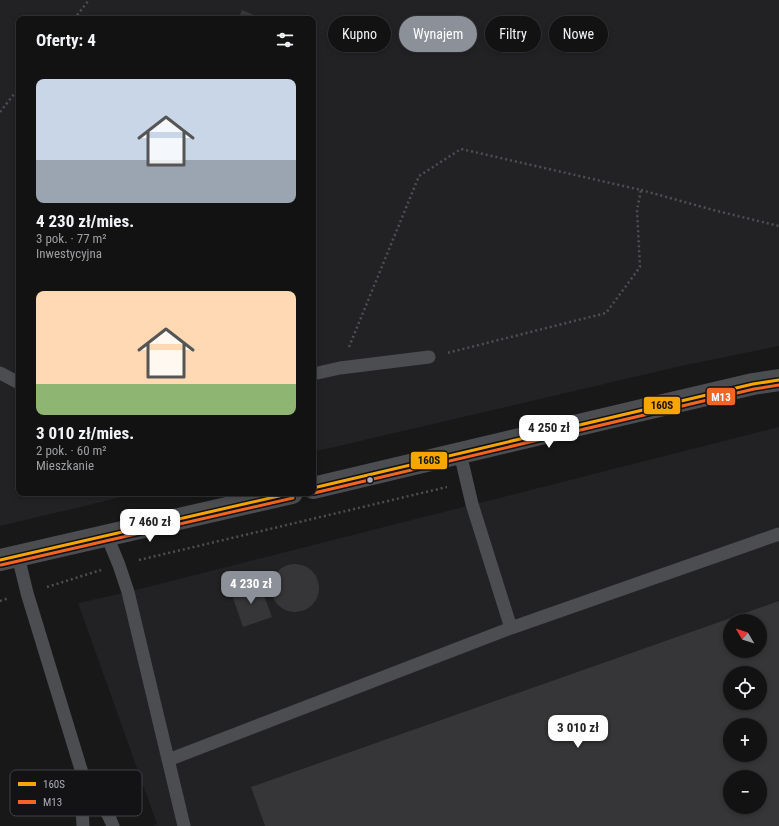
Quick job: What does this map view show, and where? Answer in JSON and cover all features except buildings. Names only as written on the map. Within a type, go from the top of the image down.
[{"type":"street","points":[[316,487],[753,384],[779,380]]},
{"type":"street","points":[[9,558],[279,496]]},
{"type":"lane","points":[[316,373],[340,368],[429,357]]},
{"type":"lane","points":[[0,373],[16,382]]},
{"type":"lane","points":[[460,453],[466,485],[511,628]]},
{"type":"lane","points":[[168,760],[511,628],[779,534]]},
{"type":"lane","points":[[107,536],[128,592],[184,826]]},
{"type":"lane","points":[[9,558],[28,593],[81,770]]},
{"type":"lane","points":[[82,816],[83,826]]},
{"type":"lane","points":[[110,816],[113,826]]},
{"type":"path","points":[[76,16],[89,0]]},
{"type":"path","points":[[0,112],[16,92]]},
{"type":"path","points":[[340,368],[419,176],[461,149],[641,190],[779,226]]},
{"type":"path","points":[[429,357],[606,313],[640,267],[637,210],[641,190]]},
{"type":"path","points":[[0,601],[119,565],[451,486],[466,485]]},
{"type":"shaded area","points":[[0,0],[779,0],[779,346],[681,366],[316,451],[316,16],[16,16],[16,496],[126,496],[0,526]]},
{"type":"shaded area","points":[[779,427],[779,826],[153,826],[157,824],[142,782],[142,770],[138,770],[78,603],[128,592]]},
{"type":"transit line","name":"160S","points":[[316,487],[753,384],[779,380]]},
{"type":"transit line","name":"M13","points":[[316,493],[754,389],[779,385]]},
{"type":"transit line","name":"160S","points":[[0,560],[279,496]]},
{"type":"transit line","name":"M13","points":[[1,565],[293,498]]}]
